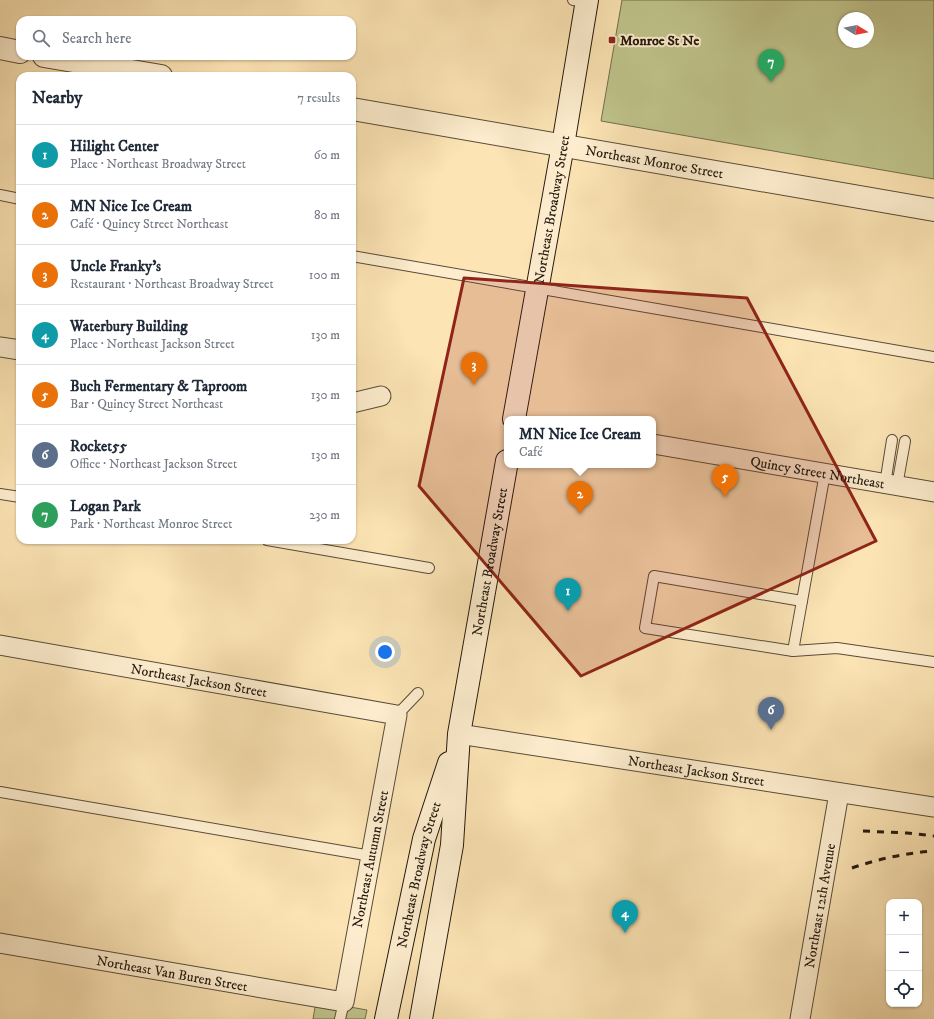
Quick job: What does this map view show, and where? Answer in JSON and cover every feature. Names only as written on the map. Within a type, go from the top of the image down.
[{"type":"main road","name":"Northeast Broadway Street","points":[[515,416],[563,145],[582,1]]},
{"type":"main road","points":[[0,48],[16,51]]},
{"type":"main road","points":[[67,60],[138,72]]},
{"type":"main road","name":"Northeast Monroe Street","points":[[356,110],[934,210]]},
{"type":"main road","name":"Northeast Broadway Street","points":[[421,1019],[452,845],[459,734],[506,468]]},
{"type":"main road","name":"Northeast Broadway Street","points":[[386,1019],[424,839],[459,734]]},
{"type":"street","points":[[0,347],[16,349]]},
{"type":"street","points":[[356,402],[381,396]]},
{"type":"street","name":"Quincy Street Northeast","points":[[656,445],[934,492]]},
{"type":"street","name":"Northeast Jackson Street","points":[[0,645],[397,715]]},
{"type":"street","name":"Northeast Autumn Street","points":[[342,1010],[397,715]]},
{"type":"street","name":"Northeast Jackson Street","points":[[459,734],[934,808]]},
{"type":"street","name":"Northeast 12th Avenue","points":[[800,1019],[839,793]]},
{"type":"street","name":"Northeast Van Buren Street","points":[[0,943],[342,1010]]},
{"type":"lane","points":[[0,195],[16,198]]},
{"type":"lane","points":[[356,257],[934,357]]},
{"type":"lane","points":[[891,485],[892,440]]},
{"type":"lane","points":[[891,485],[905,442]]},
{"type":"lane","points":[[793,651],[825,473]]},
{"type":"lane","points":[[0,494],[16,496]]},
{"type":"lane","points":[[290,544],[429,568]]},
{"type":"lane","points":[[802,602],[654,576],[645,628],[793,651],[837,648],[934,662]]},
{"type":"lane","points":[[397,715],[418,693]]},
{"type":"lane","points":[[0,792],[370,856]]},
{"type":"highlighted area","points":[[464,278],[747,298],[876,541],[581,676],[419,486]]},
{"type":"green space","points":[[622,0],[934,0],[934,179],[601,121]]},
{"type":"green space","points":[[316,1001],[367,1010],[365,1019],[313,1019]]},
{"type":"railway","points":[[863,831],[934,836]]},
{"type":"railway","points":[[852,868],[892,857],[934,851]]},
{"type":"place","name":"Monroe St Ne","points":[[612,40]]},
{"type":"place","name":"Logan Park","points":[[771,82]]},
{"type":"place","name":"Uncle Franky's","points":[[474,385]]},
{"type":"place","name":"Buch Fermentary & Taproom","points":[[725,497]]},
{"type":"place","name":"MN Nice Ice Cream","points":[[580,514]]},
{"type":"place","name":"Hilight Center","points":[[568,611]]},
{"type":"place","name":"Rocket55","points":[[771,730]]},
{"type":"place","name":"Waterbury Building","points":[[625,933]]}]
